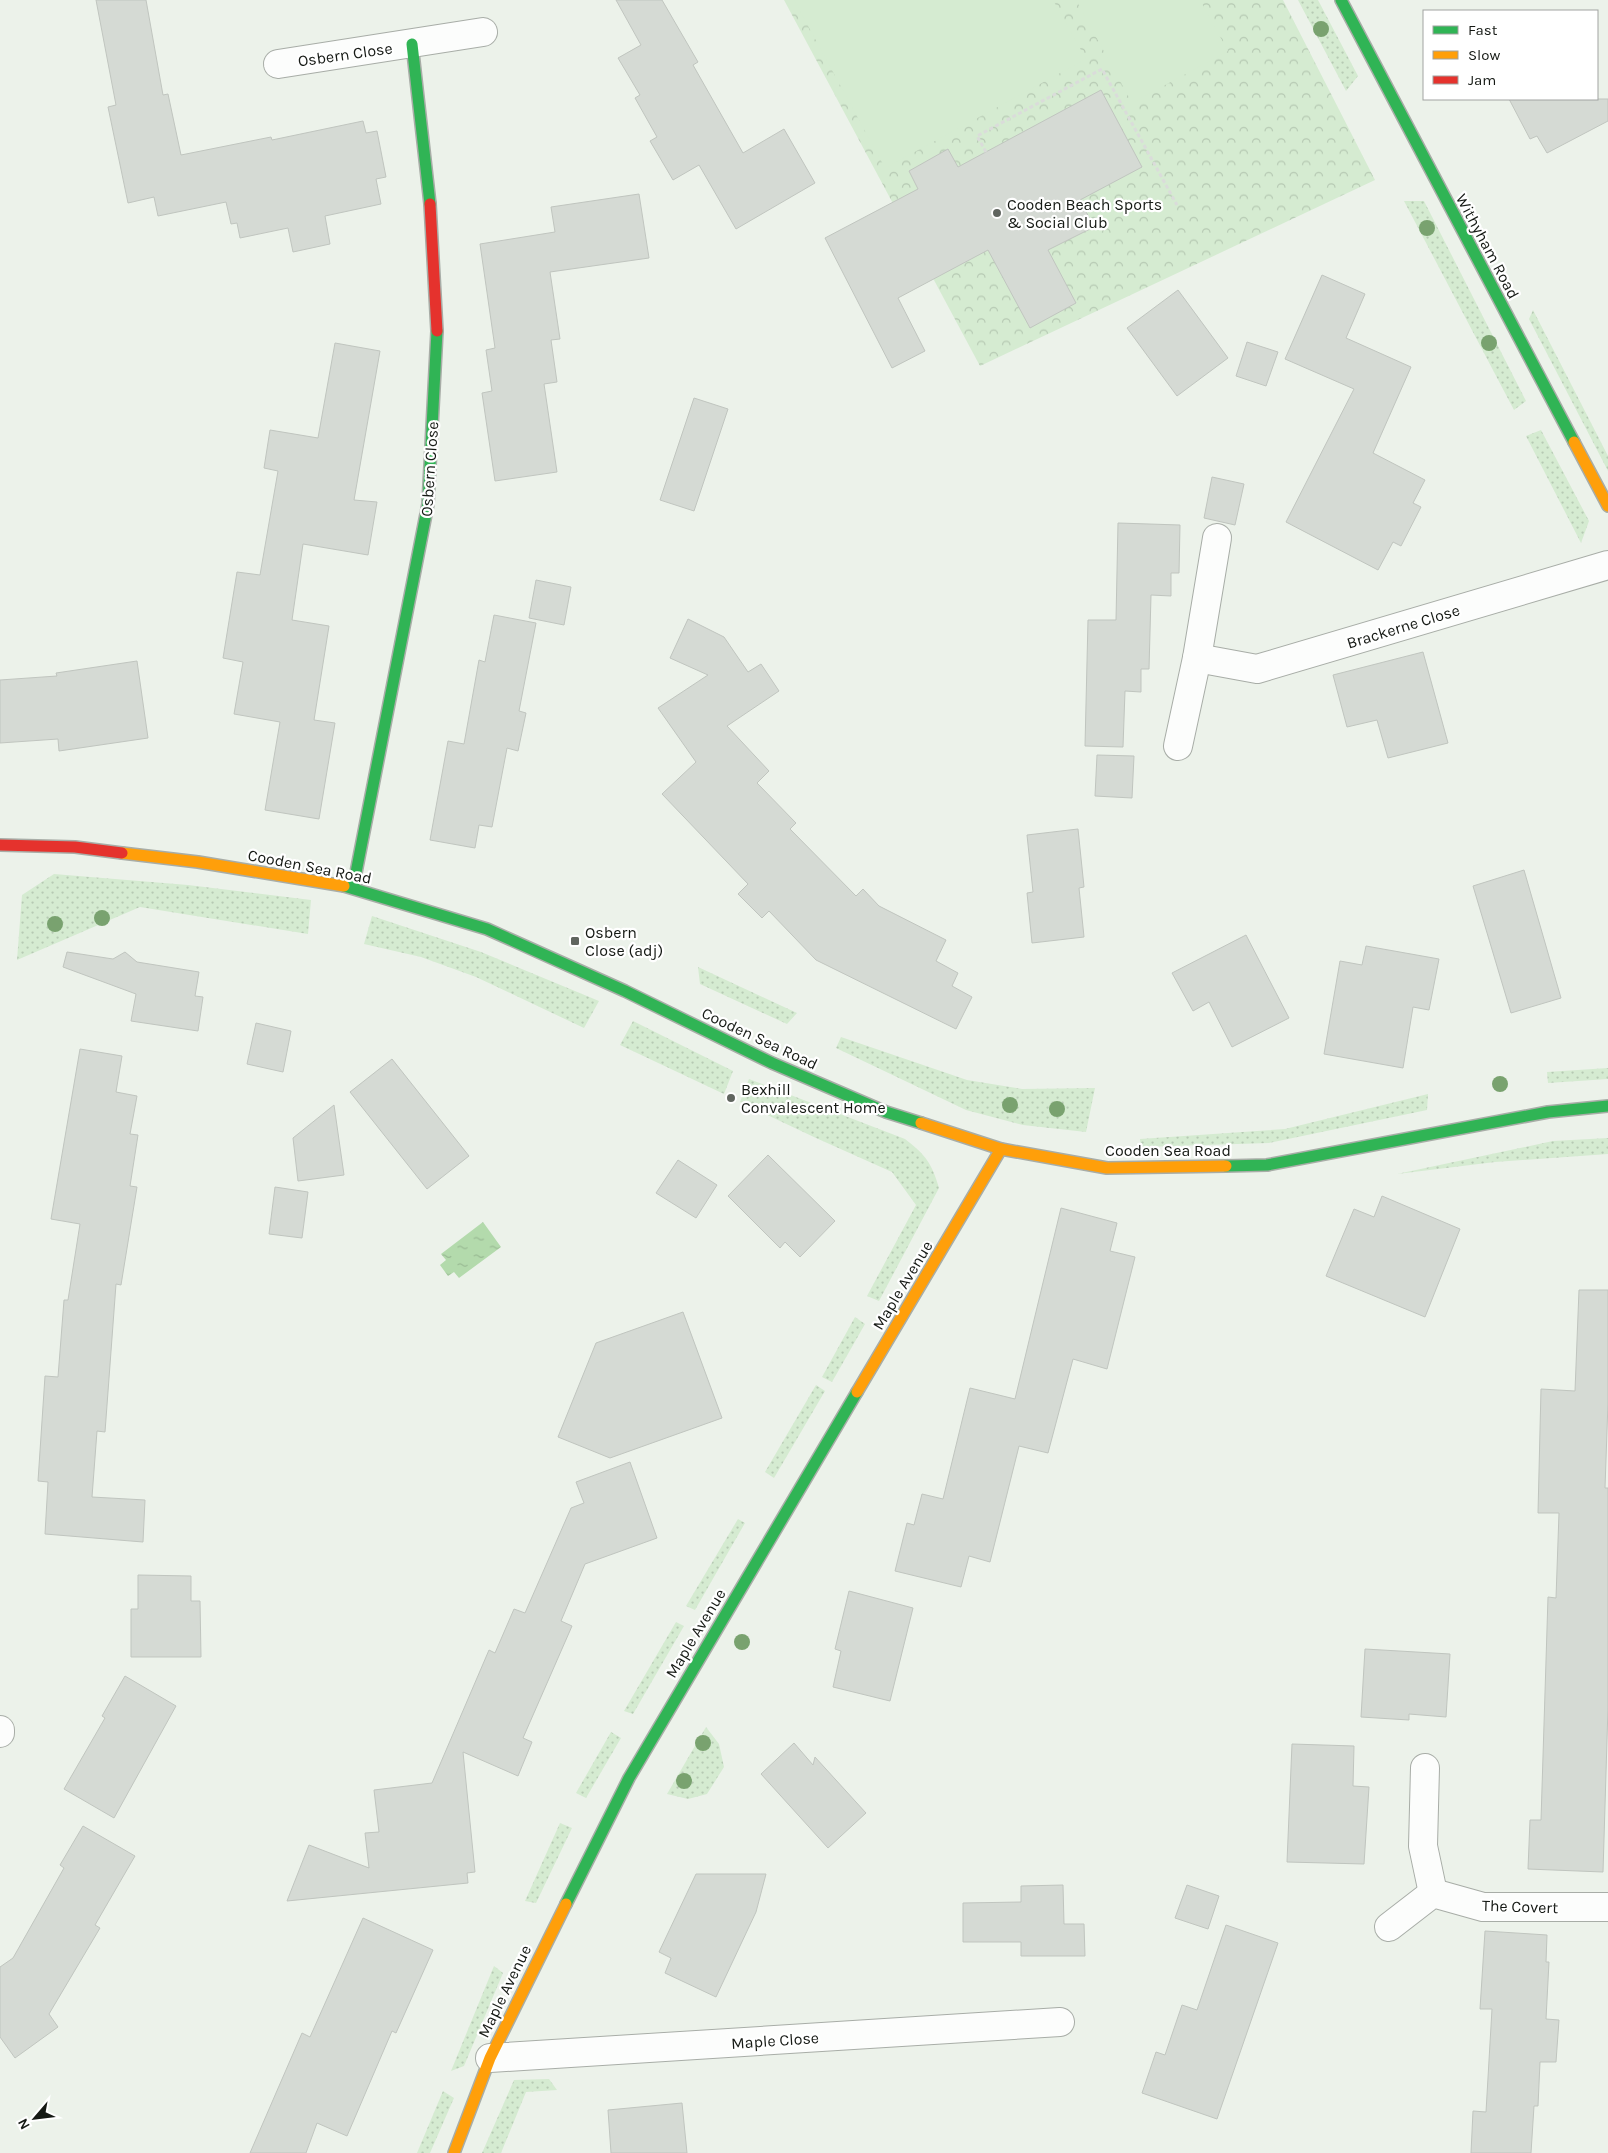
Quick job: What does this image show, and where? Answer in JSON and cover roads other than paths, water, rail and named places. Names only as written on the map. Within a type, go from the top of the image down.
[{"type":"street","name":"Withyham Road","points":[[1341,0],[1608,506]]},
{"type":"street","name":"Osbern Close","points":[[278,64],[483,32]]},
{"type":"street","name":"Osbern Close","points":[[353,888],[428,504],[437,330],[429,185],[412,44]]},
{"type":"street","points":[[1178,746],[1197,658],[1217,538]]},
{"type":"street","name":"Brackerne Close","points":[[1197,658],[1257,669],[1608,565]]},
{"type":"street","name":"Cooden Sea Road","points":[[0,845],[75,847],[198,862],[353,888],[487,929],[625,991],[772,1063],[886,1112],[1001,1149],[1107,1168],[1267,1165],[1548,1112],[1608,1106]]},
{"type":"street","name":"Maple Avenue","points":[[454,2153],[490,2058],[628,1778],[1001,1149]]},
{"type":"street","points":[[1389,1927],[1433,1893],[1422,1846],[1425,1768]]},
{"type":"street","name":"The Covert","points":[[1433,1893],[1483,1907],[1608,1907]]},
{"type":"street","name":"Maple Close","points":[[490,2058],[1060,2022]]},
{"type":"water","points":[[483,1222],[501,1247],[459,1278],[454,1272],[448,1276],[440,1265],[446,1260],[441,1254]]},
{"type":"place","name":"Cooden Beach Sports & Social Club","points":[[997,213]]},
{"type":"place","name":"Osbern Close (adj)","points":[[575,941]]},
{"type":"place","name":"Bexhill Convalescent Home","points":[[731,1098]]}]
